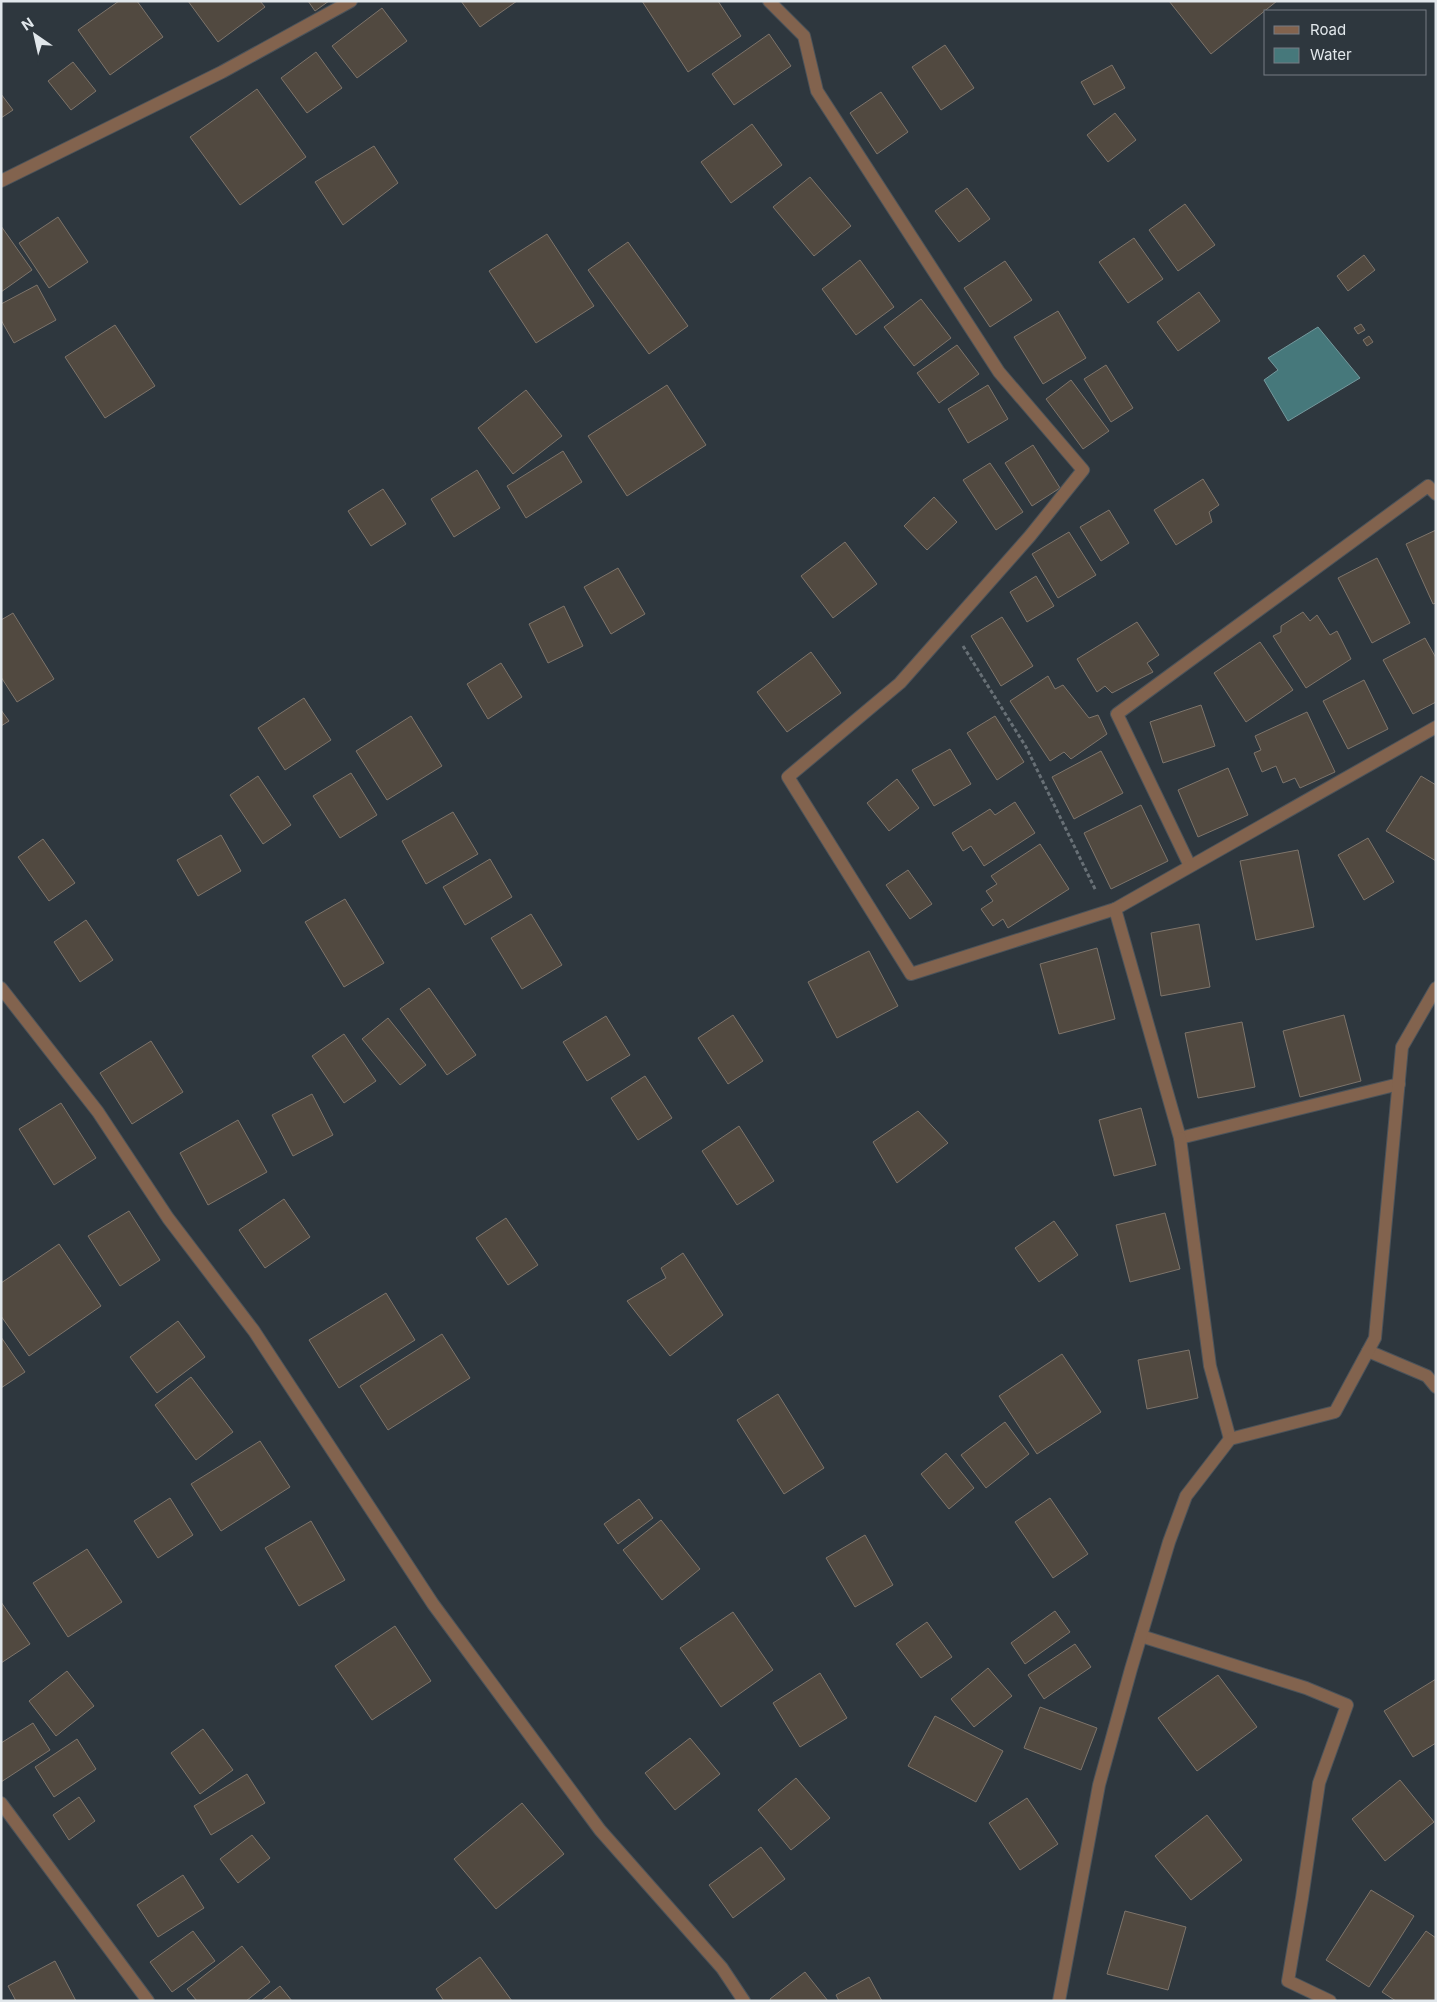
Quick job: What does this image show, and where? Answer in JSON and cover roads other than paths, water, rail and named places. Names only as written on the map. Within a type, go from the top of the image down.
[{"type":"street","points":[[1,181],[222,72],[351,1]]},
{"type":"street","points":[[769,1],[804,36],[817,91],[999,372],[1083,470],[1030,536],[900,683],[788,777],[911,974],[1111,910],[1436,728]]},
{"type":"street","points":[[1190,866],[1117,714],[1428,486],[1436,494]]},
{"type":"street","points":[[1111,910],[1180,1138],[1210,1366],[1230,1439]]},
{"type":"street","points":[[1,988],[98,1112],[168,1218],[254,1331],[438,1612],[600,1830],[722,1968],[744,2001]]},
{"type":"street","points":[[1059,2001],[1099,1785],[1169,1542],[1186,1496],[1230,1439],[1335,1412],[1375,1338],[1402,1047],[1436,988]]},
{"type":"street","points":[[1180,1138],[1399,1084]]},
{"type":"street","points":[[1368,1351],[1427,1376],[1436,1387]]},
{"type":"street","points":[[1141,1636],[1306,1688],[1346,1705],[1319,1783],[1288,1981],[1330,2001]]},
{"type":"street","points":[[1,1803],[142,1998]]},
{"type":"water","points":[[1318,327],[1360,378],[1288,421],[1264,380],[1278,370],[1268,358]]}]
